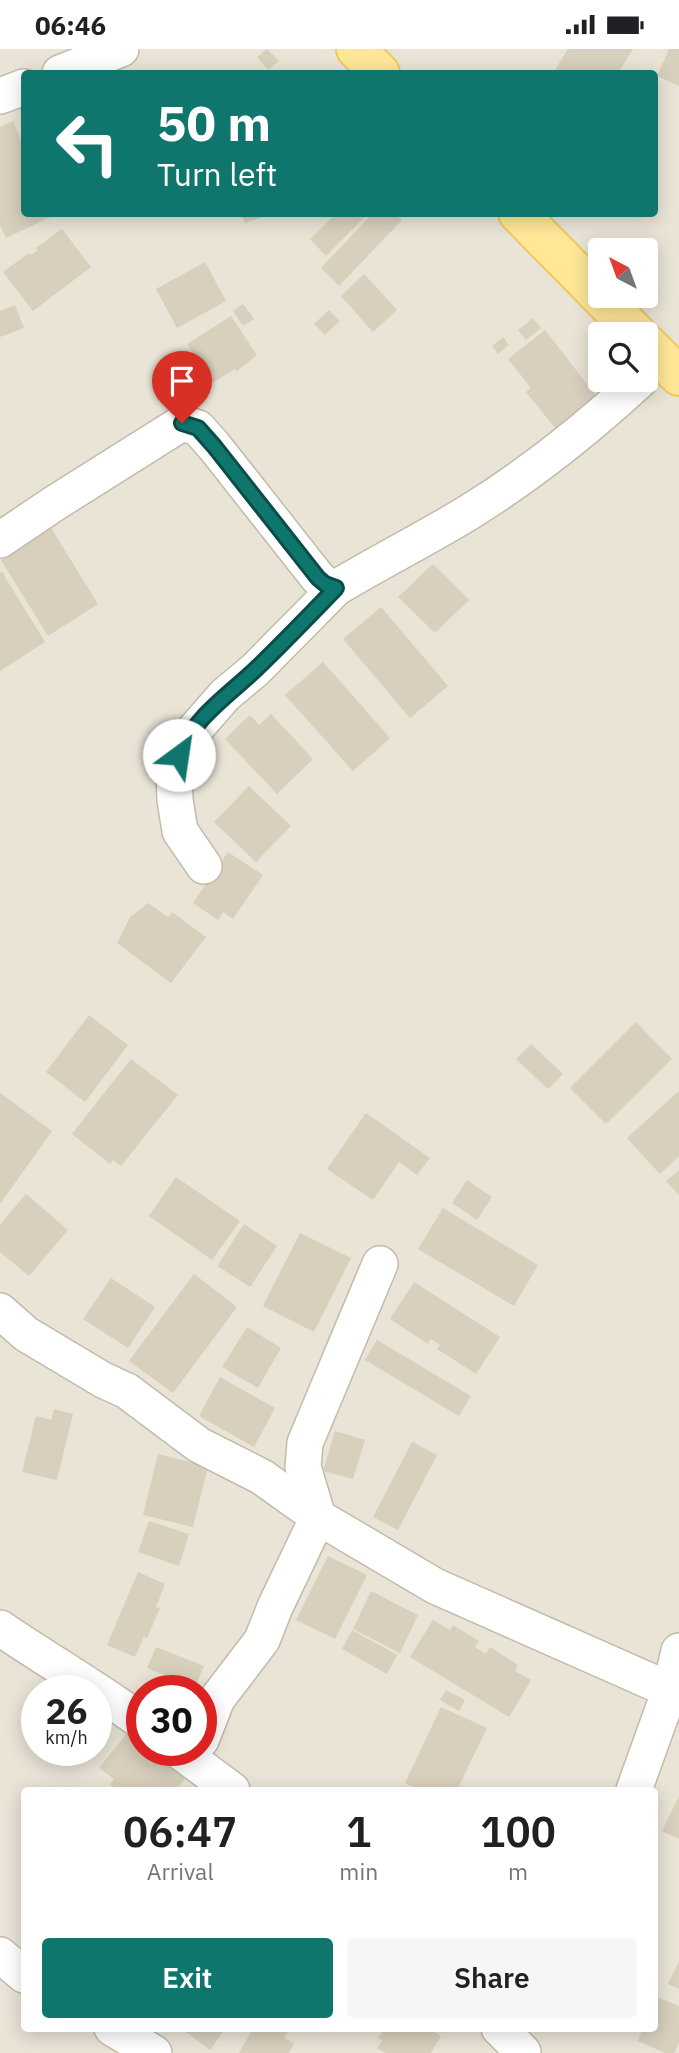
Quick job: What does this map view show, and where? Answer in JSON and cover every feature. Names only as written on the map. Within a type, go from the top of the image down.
[{"type":"main road","points":[[356,49],[377,70]]},
{"type":"main road","points":[[522,217],[616,322]]},
{"type":"street","points":[[68,70],[121,49]]},
{"type":"street","points":[[0,96],[21,88]]},
{"type":"street","points":[[204,866],[180,831],[174,769],[184,742],[225,695],[255,670],[336,588],[470,511],[530,472],[613,405],[624,392]]},
{"type":"street","points":[[0,540],[182,423],[198,428],[318,578],[336,588]]},
{"type":"street","points":[[217,1699],[262,1640],[318,1517],[303,1467],[305,1443],[380,1264]]},
{"type":"street","points":[[0,1311],[26,1334],[103,1380],[128,1391],[199,1444],[262,1477],[318,1517],[435,1586],[670,1690]]},
{"type":"street","points":[[0,1628],[126,1710]]},
{"type":"street","points":[[635,1787],[670,1690],[679,1651]]},
{"type":"street","points":[[208,1766],[229,1787]]},
{"type":"street","points":[[0,1955],[21,1972]]},
{"type":"street","points":[[119,2032],[154,2053]]},
{"type":"shaded area","points":[[0,49],[679,49],[679,2053],[0,2053]]},
{"type":"building","points":[[267,49],[279,61],[268,70],[257,57]]},
{"type":"building","points":[[568,49],[633,49],[620,70],[555,70]]},
{"type":"building","points":[[669,49],[679,49],[679,86],[658,76]]},
{"type":"building","points":[[13,121],[21,140],[21,217],[51,217],[6,238],[0,225],[0,127]]},
{"type":"building","points":[[243,217],[262,217],[245,223]]},
{"type":"building","points":[[333,217],[365,217],[326,256],[310,239]]},
{"type":"building","points":[[369,217],[399,217],[402,220],[339,286],[321,268]]},
{"type":"building","points":[[62,229],[91,267],[33,311],[3,272],[29,253],[31,255],[38,250],[36,248]]},
{"type":"building","points":[[205,262],[226,301],[177,328],[156,289]]},
{"type":"building","points":[[364,274],[397,310],[373,332],[341,296]]},
{"type":"building","points":[[243,304],[254,319],[243,326],[233,311]]},
{"type":"building","points":[[15,305],[24,328],[0,337],[0,311]]},
{"type":"building","points":[[329,310],[340,321],[325,335],[314,324]]},
{"type":"building","points":[[231,316],[257,355],[236,372],[235,369],[212,383],[187,344]]},
{"type":"building","points":[[533,318],[541,328],[526,340],[518,330]]},
{"type":"building","points":[[545,330],[588,385],[588,392],[593,392],[597,397],[556,429],[526,392],[531,388],[508,359]]},
{"type":"building","points":[[503,337],[509,345],[498,354],[492,346]]},
{"type":"building","points":[[51,528],[98,604],[48,636],[1,560]]},
{"type":"building","points":[[433,564],[469,600],[435,633],[398,597]]},
{"type":"building","points":[[2,572],[45,642],[0,671],[0,573]]},
{"type":"building","points":[[381,607],[448,686],[410,718],[343,639]]},
{"type":"building","points":[[323,662],[390,738],[353,771],[285,695]]},
{"type":"building","points":[[271,714],[313,759],[277,794],[225,739],[250,715],[259,725]]},
{"type":"building","points":[[249,786],[291,826],[256,862],[214,822]]},
{"type":"building","points":[[228,852],[263,875],[233,919],[223,912],[218,920],[193,903]]},
{"type":"building","points":[[148,903],[168,917],[172,912],[206,937],[171,983],[117,943],[130,917]]},
{"type":"building","points":[[89,1015],[128,1045],[85,1102],[46,1072]]},
{"type":"building","points":[[636,1022],[672,1059],[606,1124],[570,1088]]},
{"type":"building","points":[[531,1044],[563,1074],[548,1089],[516,1059]]},
{"type":"building","points":[[131,1059],[178,1095],[121,1166],[113,1160],[110,1164],[72,1134]]},
{"type":"building","points":[[679,1091],[679,1156],[660,1174],[627,1138]]},
{"type":"building","points":[[0,1093],[52,1131],[0,1204]]},
{"type":"building","points":[[366,1113],[430,1158],[417,1175],[399,1162],[373,1200],[327,1169]]},
{"type":"building","points":[[679,1170],[679,1195],[666,1181]]},
{"type":"building","points":[[176,1177],[240,1221],[212,1260],[149,1216]]},
{"type":"building","points":[[467,1180],[492,1197],[477,1220],[452,1203]]},
{"type":"building","points":[[26,1194],[68,1230],[29,1276],[0,1252],[0,1225]]},
{"type":"building","points":[[443,1208],[538,1265],[514,1306],[418,1249]]},
{"type":"building","points":[[244,1224],[277,1246],[250,1287],[217,1266]]},
{"type":"building","points":[[300,1233],[351,1258],[314,1332],[263,1306]]},
{"type":"building","points":[[194,1274],[237,1307],[173,1393],[129,1361]]},
{"type":"building","points":[[111,1278],[155,1307],[128,1348],[83,1319]]},
{"type":"building","points":[[414,1282],[500,1337],[476,1374],[437,1349],[440,1345],[431,1339],[428,1344],[390,1319]]},
{"type":"building","points":[[247,1327],[281,1348],[258,1388],[222,1367]]},
{"type":"building","points":[[377,1340],[471,1396],[459,1416],[365,1360]]},
{"type":"building","points":[[220,1377],[275,1408],[254,1447],[199,1416]]},
{"type":"building","points":[[54,1409],[73,1414],[57,1480],[22,1472],[36,1416],[51,1420]]},
{"type":"building","points":[[335,1431],[365,1440],[353,1479],[323,1471]]},
{"type":"building","points":[[412,1442],[437,1455],[398,1530],[373,1517]]},
{"type":"building","points":[[158,1454],[208,1467],[193,1527],[143,1515]]},
{"type":"building","points":[[149,1521],[189,1534],[179,1566],[138,1552]]},
{"type":"building","points":[[328,1556],[367,1575],[335,1639],[296,1620]]},
{"type":"building","points":[[138,1572],[165,1584],[156,1607],[160,1608],[135,1657],[107,1645]]},
{"type":"building","points":[[371,1591],[418,1615],[400,1653],[353,1629]]},
{"type":"building","points":[[433,1620],[450,1630],[453,1625],[479,1641],[475,1647],[486,1654],[490,1647],[518,1665],[515,1671],[531,1680],[509,1717],[410,1657]]},
{"type":"building","points":[[352,1630],[397,1655],[387,1674],[342,1649]]},
{"type":"building","points":[[156,1647],[204,1666],[200,1675],[165,1675],[147,1668]]},
{"type":"building","points":[[446,1690],[465,1700],[459,1711],[440,1700]]},
{"type":"building","points":[[441,1707],[487,1728],[458,1787],[414,1787],[405,1783]]},
{"type":"building","points":[[126,1734],[126,1766],[172,1766],[186,1777],[178,1787],[114,1787],[110,1784],[114,1779],[99,1768],[112,1766],[112,1752]]},
{"type":"building","points":[[679,1796],[679,1839],[662,1831]]},
{"type":"building","points":[[679,1961],[679,1989],[668,1984]]},
{"type":"building","points":[[658,1997],[679,2006],[679,2042],[674,2053],[665,2053],[638,2041],[641,2032],[658,2032]]},
{"type":"building","points":[[186,2032],[223,2032],[210,2050]]},
{"type":"building","points":[[251,2032],[288,2032],[284,2038],[294,2043],[289,2053],[239,2053]]},
{"type":"building","points":[[382,2032],[434,2032],[441,2036],[431,2053],[386,2053],[377,2048],[382,2041],[378,2038]]},
{"type":"route","points":[[179,755],[184,742],[205,716],[288,638],[336,588],[318,578],[198,428],[182,423]]}]
